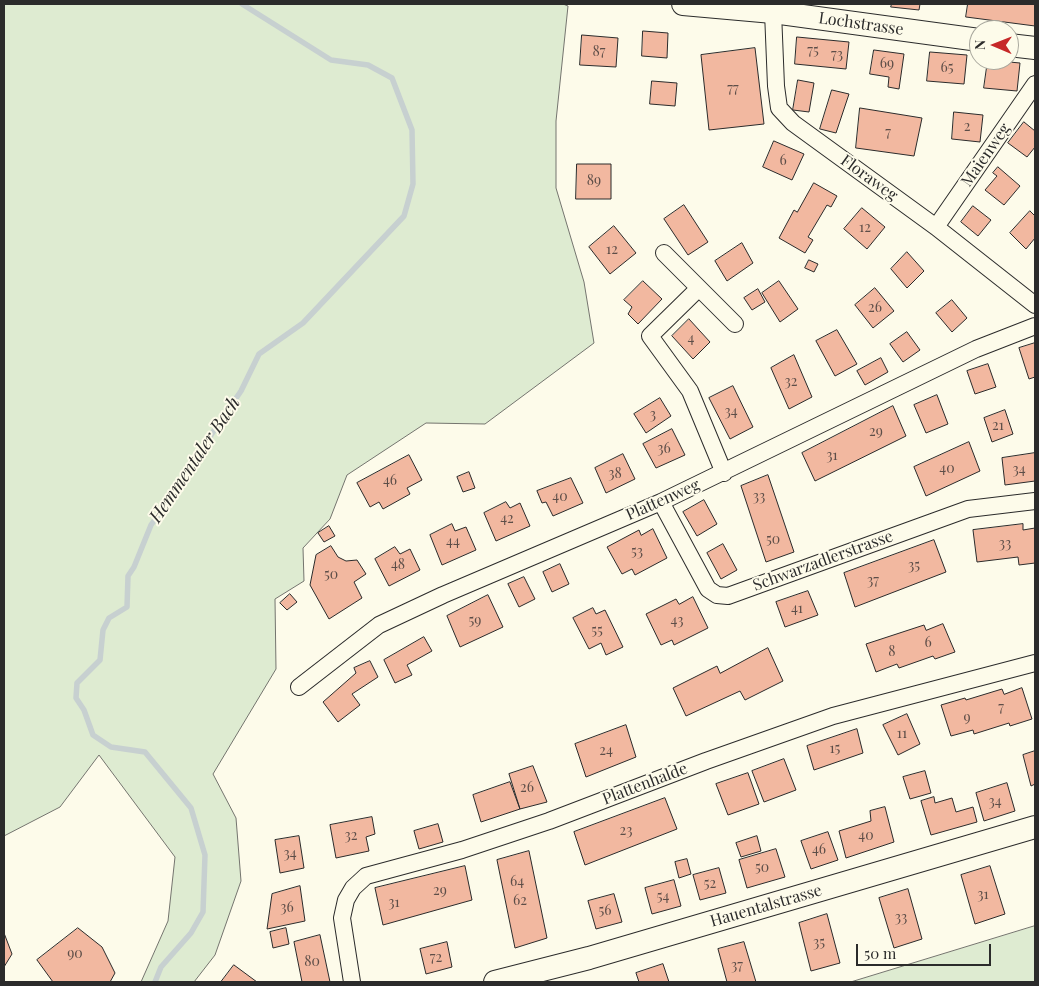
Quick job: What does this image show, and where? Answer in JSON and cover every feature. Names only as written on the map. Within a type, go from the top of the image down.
[{"type":"street","name":"Lochstrasse","points":[[683,4],[773,12],[969,39]]},
{"type":"street","name":"Floraweg","points":[[773,12],[776,86],[779,108],[793,123],[936,227],[1035,305]]},
{"type":"street","points":[[1019,46],[1035,48]]},
{"type":"street","name":"Maienweg","points":[[936,227],[1035,84]]},
{"type":"street","points":[[664,253],[735,324]]},
{"type":"street","points":[[699,288],[650,336],[690,391],[724,473]]},
{"type":"street","name":"Plattenweg","points":[[299,687],[379,624],[661,502],[724,473],[976,348],[1035,326]]},
{"type":"street","name":"Schwarzadlerstrasse","points":[[661,502],[708,588],[717,595],[728,596],[968,509],[1035,501]]},
{"type":"street","name":"Plattenhalde","points":[[352,982],[342,918],[346,900],[354,888],[366,876],[462,850],[549,821],[833,716],[1035,663]]},
{"type":"street","name":"Hauentalstrasse","points":[[495,982],[589,958],[1035,827]]},
{"type":"green space","points":[[4,4],[563,4],[568,6],[556,121],[556,188],[584,282],[594,343],[485,424],[426,423],[347,475],[330,519],[303,548],[304,581],[275,599],[276,669],[213,774],[236,818],[241,881],[215,955],[194,982],[141,982],[168,921],[175,857],[99,755],[60,807],[4,836]]},
{"type":"green space","points":[[1035,926],[1035,982],[851,982]]},
{"type":"building","points":[[892,4],[920,4],[919,10],[891,7]]},
{"type":"building","points":[[968,4],[1035,4],[1035,26],[1019,24],[1019,20],[989,20],[966,17]]},
{"type":"building","points":[[643,31],[668,33],[667,58],[642,56]]},
{"type":"building","points":[[582,35],[618,38],[616,67],[580,65]]},
{"type":"building","points":[[797,37],[849,42],[846,69],[795,64]]},
{"type":"building","points":[[755,48],[764,124],[709,130],[701,55]]},
{"type":"building","points":[[874,50],[904,54],[899,89],[888,87],[889,77],[870,74]]},
{"type":"building","points":[[930,52],[967,55],[964,84],[927,81]]},
{"type":"building","points":[[1020,63],[1017,91],[984,88],[987,70],[1019,70]]},
{"type":"building","points":[[798,80],[814,83],[809,112],[793,110]]},
{"type":"building","points":[[652,81],[677,83],[675,106],[650,104]]},
{"type":"building","points":[[832,90],[849,94],[836,133],[820,129]]},
{"type":"building","points":[[860,108],[922,118],[914,156],[856,148]]},
{"type":"building","points":[[954,112],[983,115],[980,142],[952,139]]},
{"type":"building","points":[[1024,122],[1035,131],[1035,147],[1027,157],[1008,143]]},
{"type":"building","points":[[774,141],[804,154],[792,180],[763,167]]},
{"type":"building","points":[[577,164],[611,164],[611,199],[576,199]]},
{"type":"building","points":[[998,167],[1020,186],[1004,205],[985,190],[997,176],[993,173]]},
{"type":"building","points":[[814,183],[837,196],[831,207],[827,205],[808,237],[813,240],[805,253],[779,238],[794,210],[797,212]]},
{"type":"building","points":[[684,205],[708,242],[688,255],[664,219]]},
{"type":"building","points":[[973,206],[991,220],[978,236],[961,222]]},
{"type":"building","points":[[862,208],[885,227],[867,249],[844,229]]},
{"type":"building","points":[[1030,211],[1035,216],[1035,238],[1026,249],[1010,233]]},
{"type":"building","points":[[614,226],[636,253],[610,274],[589,247]]},
{"type":"building","points":[[742,243],[753,263],[727,281],[715,261]]},
{"type":"building","points":[[907,252],[924,271],[907,288],[891,269]]},
{"type":"building","points":[[809,260],[818,264],[814,272],[805,268]]},
{"type":"building","points":[[643,281],[662,299],[638,324],[628,314],[632,307],[624,300]]},
{"type":"building","points":[[779,281],[798,309],[780,322],[762,293]]},
{"type":"building","points":[[875,288],[894,311],[873,328],[855,305]]},
{"type":"building","points":[[758,289],[765,302],[752,310],[744,298]]},
{"type":"building","points":[[952,300],[967,318],[952,332],[936,313]]},
{"type":"building","points":[[689,319],[710,342],[693,359],[672,336]]},
{"type":"building","points":[[837,330],[857,364],[835,376],[816,341]]},
{"type":"building","points":[[907,332],[920,350],[903,362],[890,344]]},
{"type":"building","points":[[1035,343],[1035,377],[1029,379],[1019,348]]},
{"type":"building","points":[[794,355],[812,397],[789,409],[771,368]]},
{"type":"building","points":[[881,358],[888,372],[865,385],[857,371]]},
{"type":"building","points":[[988,364],[996,387],[975,394],[967,371]]},
{"type":"building","points":[[733,386],[753,427],[730,439],[709,398]]},
{"type":"building","points":[[937,395],[948,424],[926,433],[914,405]]},
{"type":"building","points":[[660,398],[671,416],[646,433],[634,414]]},
{"type":"building","points":[[893,406],[906,436],[815,481],[802,453]]},
{"type":"building","points":[[1005,410],[1013,434],[992,442],[984,418]]},
{"type":"building","points":[[672,429],[685,455],[656,468],[643,444]]},
{"type":"building","points":[[969,442],[980,471],[926,496],[914,467]]},
{"type":"building","points":[[1035,453],[1035,481],[1005,485],[1002,458]]},
{"type":"building","points":[[623,454],[635,479],[606,493],[595,468]]},
{"type":"building","points":[[409,455],[422,480],[407,488],[410,494],[383,509],[379,502],[370,507],[357,483]]},
{"type":"building","points":[[469,472],[475,488],[463,492],[457,477]]},
{"type":"building","points":[[768,475],[794,552],[766,562],[741,486]]},
{"type":"building","points":[[571,478],[583,503],[553,516],[546,502],[542,503],[537,491]]},
{"type":"building","points":[[704,500],[717,524],[697,536],[683,512]]},
{"type":"building","points":[[506,502],[510,508],[520,503],[530,526],[496,541],[484,513]]},
{"type":"building","points":[[452,524],[455,531],[466,527],[476,550],[442,565],[430,535]]},
{"type":"building","points":[[1023,524],[1023,530],[1035,528],[1035,563],[1019,565],[1018,557],[977,562],[973,530]]},
{"type":"building","points":[[329,526],[335,536],[324,542],[318,533]]},
{"type":"building","points":[[653,529],[667,558],[635,575],[632,569],[622,574],[607,547],[639,530],[641,535]]},
{"type":"building","points":[[934,540],[946,572],[855,607],[844,573]]},
{"type":"building","points":[[723,544],[737,570],[721,579],[707,553]]},
{"type":"building","points":[[331,546],[338,557],[346,561],[357,560],[366,574],[354,582],[362,598],[329,619],[310,585],[316,555]]},
{"type":"building","points":[[395,547],[400,554],[410,549],[420,570],[389,586],[375,559]]},
{"type":"building","points":[[560,564],[569,584],[552,592],[543,572]]},
{"type":"building","points":[[524,577],[535,599],[519,607],[508,584]]},
{"type":"building","points":[[808,591],[818,615],[785,627],[776,602]]},
{"type":"building","points":[[290,594],[297,602],[287,610],[280,603]]},
{"type":"building","points":[[488,595],[503,627],[460,647],[447,616]]},
{"type":"building","points":[[693,597],[708,628],[674,645],[672,640],[661,645],[646,614],[676,599],[679,604]]},
{"type":"building","points":[[593,608],[596,614],[605,610],[623,647],[606,655],[601,643],[589,649],[573,618]]},
{"type":"building","points":[[943,624],[955,652],[935,659],[933,656],[899,668],[897,664],[876,672],[866,644],[924,625],[926,630]]},
{"type":"building","points":[[424,637],[432,651],[407,665],[412,675],[395,683],[384,660]]},
{"type":"building","points":[[768,648],[783,681],[745,700],[740,691],[686,716],[673,688],[717,666],[720,673]]},
{"type":"building","points":[[370,661],[378,677],[352,694],[360,705],[338,722],[323,702],[356,673],[354,668]]},
{"type":"building","points":[[1022,688],[1032,719],[1010,726],[1009,723],[974,734],[973,730],[951,736],[941,705],[965,698],[966,700],[1002,689],[1004,694]]},
{"type":"building","points":[[907,714],[920,744],[898,755],[883,725]]},
{"type":"building","points":[[626,725],[636,757],[586,777],[575,744]]},
{"type":"building","points":[[857,729],[863,753],[814,770],[807,746]]},
{"type":"building","points":[[1035,751],[1035,784],[1031,786],[1023,755]]},
{"type":"building","points":[[784,759],[796,790],[764,802],[752,771]]},
{"type":"building","points":[[533,766],[547,802],[520,809],[509,774]]},
{"type":"building","points":[[925,771],[931,793],[910,799],[903,777]]},
{"type":"building","points":[[748,773],[759,804],[728,815],[716,784]]},
{"type":"building","points":[[510,782],[520,809],[481,822],[473,795]]},
{"type":"building","points":[[1007,783],[1015,811],[984,821],[976,793]]},
{"type":"building","points":[[934,797],[935,803],[952,798],[956,812],[973,807],[977,822],[931,835],[921,801]]},
{"type":"building","points":[[665,798],[677,829],[585,865],[574,832]]},
{"type":"building","points":[[885,807],[894,842],[846,858],[839,831],[871,821],[870,811]]},
{"type":"building","points":[[372,817],[375,834],[366,837],[369,851],[336,858],[330,825]]},
{"type":"building","points":[[438,824],[443,842],[419,849],[414,831]]},
{"type":"building","points":[[828,832],[838,860],[811,869],[801,841]]},
{"type":"building","points":[[299,836],[304,868],[280,873],[275,840]]},
{"type":"building","points":[[757,836],[761,851],[741,857],[736,843]]},
{"type":"building","points":[[776,849],[785,877],[747,888],[739,860]]},
{"type":"building","points":[[529,851],[547,938],[515,948],[497,860]]},
{"type":"building","points":[[687,859],[691,874],[679,878],[675,862]]},
{"type":"building","points":[[465,866],[472,900],[383,925],[375,888]]},
{"type":"building","points":[[990,866],[1005,914],[975,924],[961,875]]},
{"type":"building","points":[[719,868],[726,893],[700,900],[693,875]]},
{"type":"building","points":[[674,880],[681,906],[652,914],[645,888]]},
{"type":"building","points":[[300,886],[305,921],[267,929],[272,894]]},
{"type":"building","points":[[908,889],[922,939],[894,948],[879,898]]},
{"type":"building","points":[[614,894],[622,922],[596,929],[588,901]]},
{"type":"building","points":[[827,914],[840,963],[811,971],[799,923]]},
{"type":"building","points":[[78,928],[102,947],[115,973],[110,982],[53,982],[37,960]]},
{"type":"building","points":[[286,928],[289,944],[273,948],[270,932]]},
{"type":"building","points":[[4,933],[12,954],[4,967]]},
{"type":"building","points":[[320,935],[330,982],[302,982],[294,942]]},
{"type":"building","points":[[447,942],[452,967],[426,974],[420,949]]},
{"type":"building","points":[[744,942],[756,982],[727,982],[718,949]]},
{"type":"building","points":[[663,964],[669,982],[639,982],[636,973]]},
{"type":"building","points":[[234,965],[257,982],[221,982]]},
{"type":"waterway","name":"Hemmentaler Bach","points":[[155,982],[161,967],[191,933],[203,912],[205,855],[191,808],[145,752],[111,747],[93,735],[84,710],[76,698],[77,683],[100,660],[103,630],[109,618],[127,607],[128,576],[134,567],[151,525],[203,452],[211,435],[241,391],[259,354],[303,323],[404,216],[413,184],[412,130],[392,78],[368,65],[331,60],[242,4]]}]
